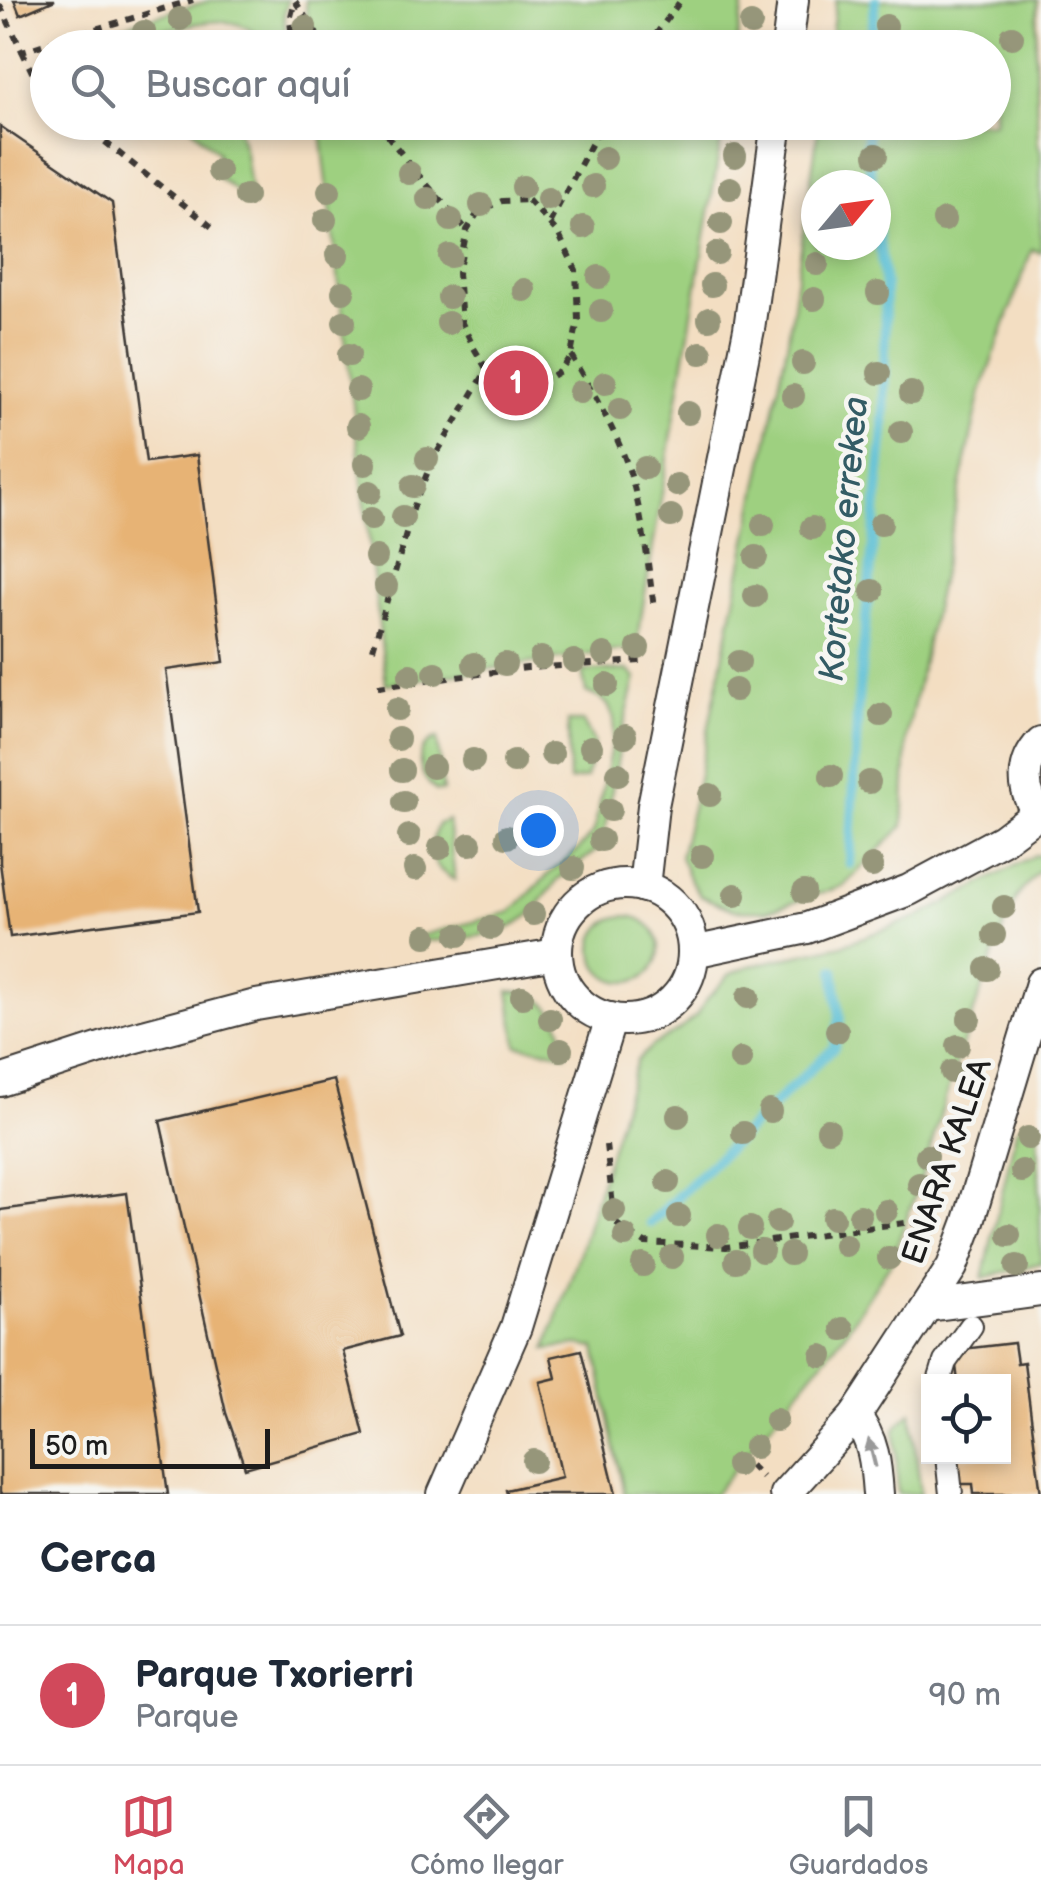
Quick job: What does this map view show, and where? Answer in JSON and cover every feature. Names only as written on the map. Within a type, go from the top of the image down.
[{"type":"street","points":[[790,30],[794,0]]},
{"type":"street","points":[[644,887],[653,806],[748,328],[774,140]]},
{"type":"street","points":[[693,952],[807,928],[909,890],[1002,840],[1039,814],[1026,789],[1025,776],[1031,754],[1041,742]]},
{"type":"street","points":[[623,884],[644,887],[664,896],[689,931],[693,952],[690,972],[668,1005],[631,1020],[590,1010],[573,996],[561,976],[556,954],[559,933],[568,913],[583,898],[602,888],[623,884]]},
{"type":"street","points":[[0,1082],[132,1038],[256,1005],[556,954]]},
{"type":"street","name":"ENARA KALEA","points":[[785,1494],[855,1416],[952,1268],[1041,983]]},
{"type":"street","points":[[443,1494],[516,1327],[611,1018]]},
{"type":"street","points":[[928,1306],[1041,1291]]},
{"type":"street","points":[[942,1374],[971,1326]]},
{"type":"street","points":[[855,1416],[873,1447],[878,1494]]},
{"type":"street","points":[[948,1464],[951,1494]]},
{"type":"path","points":[[92,30],[192,0]]},
{"type":"path","points":[[291,30],[296,0]]},
{"type":"path","points":[[296,0],[315,30]]},
{"type":"path","points":[[659,30],[680,0]]},
{"type":"path","points":[[0,5],[30,67]]},
{"type":"path","points":[[22,51],[30,49]]},
{"type":"path","points":[[103,140],[217,231]]},
{"type":"path","points":[[391,140],[467,230]]},
{"type":"path","points":[[550,222],[593,140]]},
{"type":"path","points":[[528,200],[550,222],[576,270],[578,320],[570,356],[560,370],[542,382],[512,384],[487,370],[462,323],[458,273],[467,230],[479,210],[502,201],[528,200]]},
{"type":"path","points":[[570,356],[608,422],[630,474],[654,608]]},
{"type":"path","points":[[373,649],[432,460],[487,370]]},
{"type":"path","points":[[378,687],[527,668],[642,661]]},
{"type":"path","points":[[606,1145],[615,1223],[645,1243],[726,1248],[914,1224]]},
{"type":"green space","points":[[211,0],[288,0],[285,30],[251,30],[223,22],[162,30],[109,30]]},
{"type":"green space","points":[[305,0],[744,0],[739,30],[309,30]]},
{"type":"green space","points":[[836,0],[1038,0],[1035,57],[1041,153],[1041,253],[1032,249],[981,391],[907,735],[903,826],[844,886],[766,911],[734,910],[700,896],[680,857],[788,340],[801,249],[801,260],[891,260],[891,170],[812,170],[817,140],[1011,140],[1011,30],[832,30]]},
{"type":"green space","points":[[205,140],[242,140],[252,203],[213,174],[218,153]]},
{"type":"green space","points":[[322,140],[721,140],[636,648],[386,684]]},
{"type":"green space","points":[[628,670],[636,678],[602,846],[559,879],[530,915],[510,928],[447,940],[423,941],[415,937],[511,912],[594,831],[614,719],[602,699],[586,692],[582,671]]},
{"type":"green space","points":[[568,722],[583,722],[594,742],[586,778],[569,781]]},
{"type":"green space","points":[[437,738],[443,791],[430,785],[420,763],[423,749]]},
{"type":"green space","points":[[448,820],[455,880],[435,863],[432,850],[438,824]]},
{"type":"green space","points":[[1035,855],[1041,856],[1041,868],[1016,898],[1004,926],[891,1262],[843,1336],[714,1494],[624,1494],[595,1348],[578,1345],[546,1349],[580,1252],[637,1060],[696,1016],[730,974],[842,945],[923,915]]},
{"type":"green space","points":[[626,916],[649,926],[659,949],[649,972],[626,982],[603,972],[593,949],[603,926]]},
{"type":"green space","points":[[509,991],[534,996],[551,1009],[561,1029],[566,1054],[517,1045]]},
{"type":"green space","points":[[1021,1125],[1035,1125],[1038,1130],[1041,1263],[983,1278],[1016,1131]]},
{"type":"green space","points":[[911,1412],[921,1494],[898,1494],[895,1429]]},
{"type":"building","points":[[14,0],[55,0],[20,15]]},
{"type":"building","points":[[0,126],[112,203],[146,462],[197,455],[224,662],[166,670],[198,912],[10,937],[0,863]]},
{"type":"building","points":[[334,1080],[400,1336],[343,1351],[364,1434],[245,1468],[226,1413],[160,1121]]},
{"type":"building","points":[[127,1193],[168,1494],[0,1494],[0,1210]]},
{"type":"building","points":[[1014,1343],[1017,1363],[1024,1362],[1041,1494],[974,1494],[973,1484],[957,1484],[955,1464],[1011,1464],[1011,1374],[957,1374],[954,1350]]},
{"type":"building","points":[[581,1350],[616,1494],[507,1494],[506,1490],[562,1477],[540,1382],[556,1378],[551,1357]]},
{"type":"waterway","name":"Kortetako errekea","points":[[872,30],[876,0]]},
{"type":"waterway","name":"Kortetako errekea","points":[[867,140],[870,170]]},
{"type":"waterway","name":"Kortetako errekea","points":[[850,864],[858,701],[884,430],[885,286],[882,260]]},
{"type":"waterway","name":"Kortetako errekea","points":[[650,1223],[834,1047],[840,1018],[834,970]]},
{"type":"place","name":"Parque Txorierri","points":[[516,383]]}]
